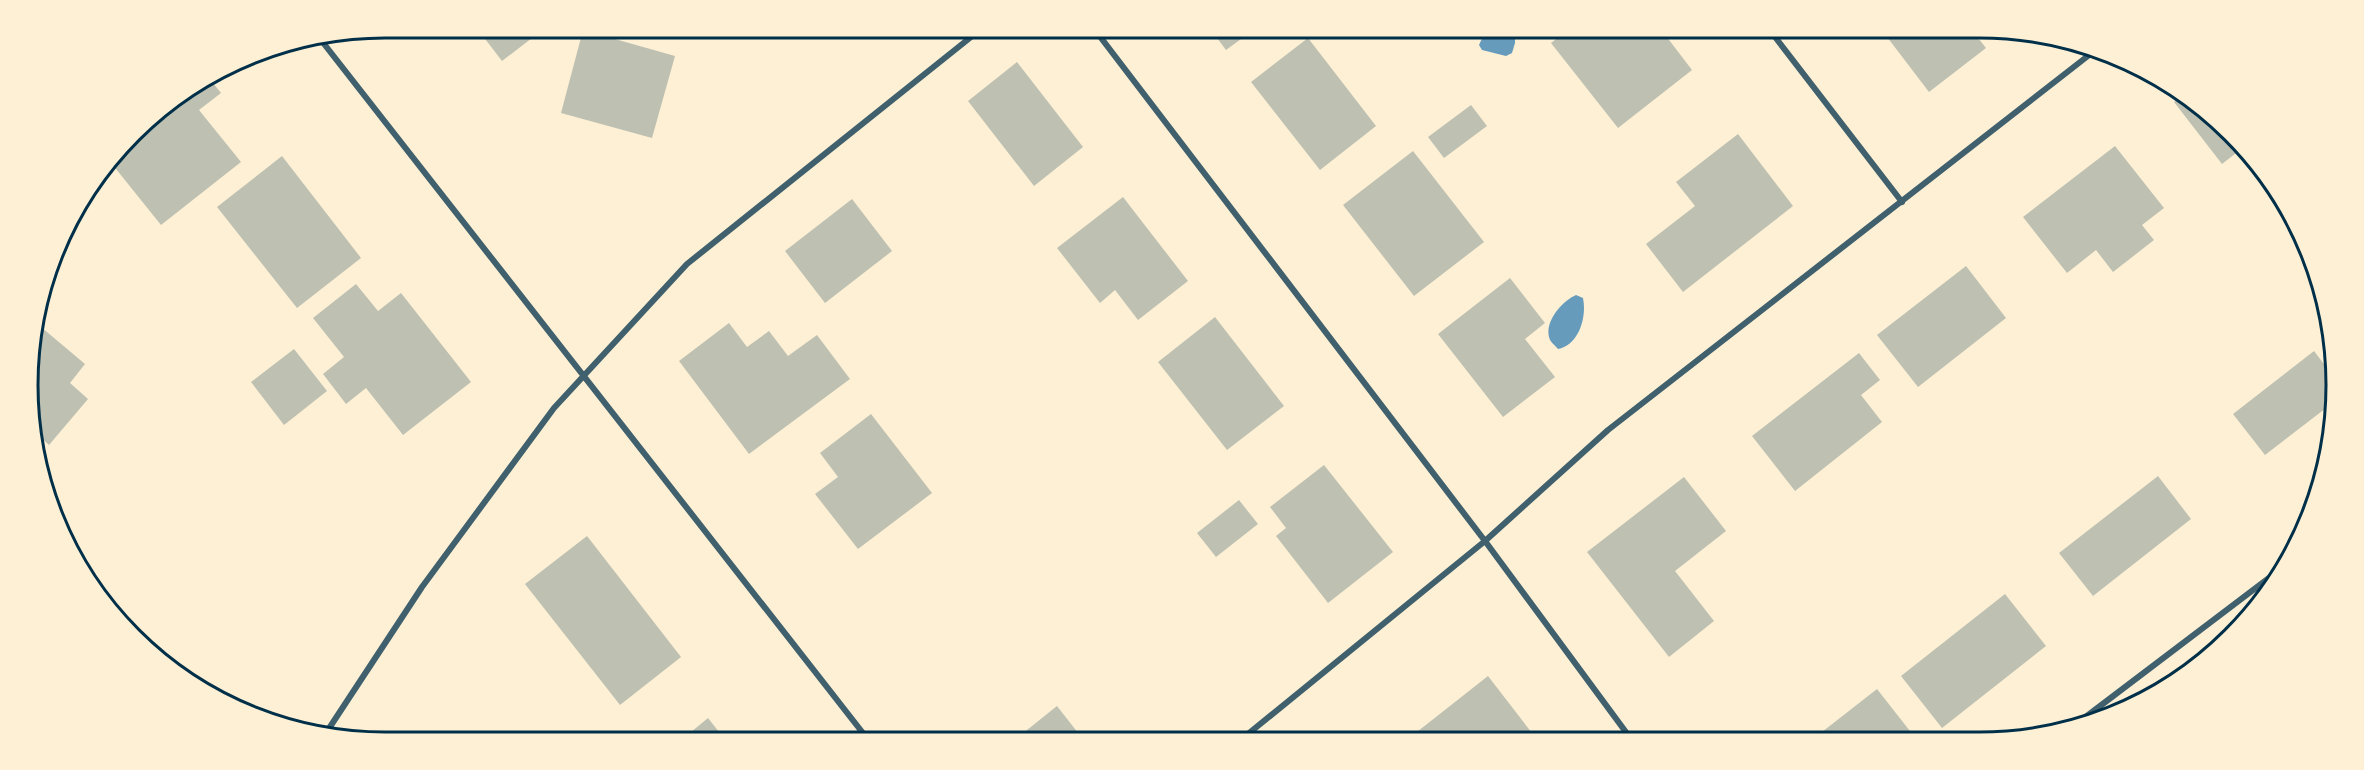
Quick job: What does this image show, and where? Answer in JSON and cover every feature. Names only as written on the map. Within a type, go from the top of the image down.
[{"type":"street","points":[[329,728],[422,587],[554,408],[687,264],[971,38]]},
{"type":"street","points":[[1101,38],[1485,541],[1626,732]]},
{"type":"street","points":[[1776,38],[1902,202]]},
{"type":"street","points":[[323,43],[862,732]]},
{"type":"street","points":[[1250,732],[1485,541],[1608,430],[2089,55]]},
{"type":"street","points":[[2088,715],[2267,579]]},
{"type":"water","points":[[1482,38],[1515,38],[1512,53],[1506,56],[1482,50],[1479,45]]},
{"type":"water","points":[[1576,295],[1583,298],[1584,305],[1580,329],[1571,342],[1558,349],[1551,342],[1548,331],[1552,318],[1560,307]]},
{"type":"building","points":[[484,38],[532,38],[502,61]]},
{"type":"building","points":[[581,38],[611,38],[675,56],[652,138],[561,113]]},
{"type":"building","points":[[1217,38],[1242,38],[1226,50]]},
{"type":"building","points":[[1308,38],[1376,126],[1320,170],[1251,82]]},
{"type":"building","points":[[1557,38],[1668,38],[1692,70],[1618,128],[1551,43]]},
{"type":"building","points":[[1888,38],[1978,38],[1986,48],[1929,92]]},
{"type":"building","points":[[1017,62],[1083,147],[1034,186],[968,101]]},
{"type":"building","points":[[213,83],[221,93],[199,110],[241,162],[161,225],[114,167],[139,139],[173,109]]},
{"type":"building","points":[[2177,100],[2191,109],[2237,152],[2222,164],[2174,102]]},
{"type":"building","points":[[1471,105],[1487,126],[1444,158],[1428,137]]},
{"type":"building","points":[[1738,134],[1793,206],[1683,292],[1646,244],[1695,206],[1676,182]]},
{"type":"building","points":[[2115,146],[2164,208],[2142,225],[2154,240],[2113,272],[2096,250],[2067,273],[2023,217]]},
{"type":"building","points":[[1413,151],[1484,242],[1414,296],[1343,205]]},
{"type":"building","points":[[282,156],[361,258],[297,308],[217,207]]},
{"type":"building","points":[[1123,197],[1188,281],[1138,320],[1115,290],[1100,303],[1057,248]]},
{"type":"building","points":[[852,199],[892,251],[825,303],[785,251]]},
{"type":"building","points":[[1966,266],[2006,318],[1918,387],[1877,335]]},
{"type":"building","points":[[1510,278],[1545,323],[1525,339],[1555,377],[1503,417],[1438,334]]},
{"type":"building","points":[[356,284],[378,311],[401,293],[471,382],[403,435],[366,388],[346,404],[323,374],[344,357],[313,318]]},
{"type":"building","points":[[1215,317],[1284,406],[1227,450],[1158,362]]},
{"type":"building","points":[[729,323],[747,347],[769,331],[788,356],[817,335],[850,379],[749,454],[679,361]]},
{"type":"building","points":[[42,328],[85,364],[70,383],[88,399],[49,445],[41,438],[38,408],[38,362]]},
{"type":"building","points":[[294,349],[327,391],[284,425],[251,382]]},
{"type":"building","points":[[2314,351],[2326,367],[2326,408],[2265,455],[2233,414]]},
{"type":"building","points":[[1859,353],[1880,380],[1861,395],[1882,422],[1795,491],[1752,436]]},
{"type":"building","points":[[871,414],[932,493],[858,549],[815,494],[838,477],[820,453]]},
{"type":"building","points":[[1324,465],[1393,552],[1328,603],[1276,536],[1286,528],[1270,507]]},
{"type":"building","points":[[2158,476],[2191,519],[2093,596],[2059,553]]},
{"type":"building","points":[[1684,477],[1726,531],[1675,571],[1714,621],[1669,657],[1587,552]]},
{"type":"building","points":[[1239,500],[1258,524],[1216,557],[1197,533]]},
{"type":"building","points":[[587,536],[681,657],[620,705],[525,584]]},
{"type":"building","points":[[2005,594],[2046,646],[1942,728],[1901,676]]},
{"type":"building","points":[[1488,676],[1531,732],[1417,732]]},
{"type":"building","points":[[1877,689],[1911,732],[1822,732]]},
{"type":"building","points":[[1057,706],[1077,732],[1024,732]]},
{"type":"building","points":[[708,718],[719,732],[691,732]]}]
